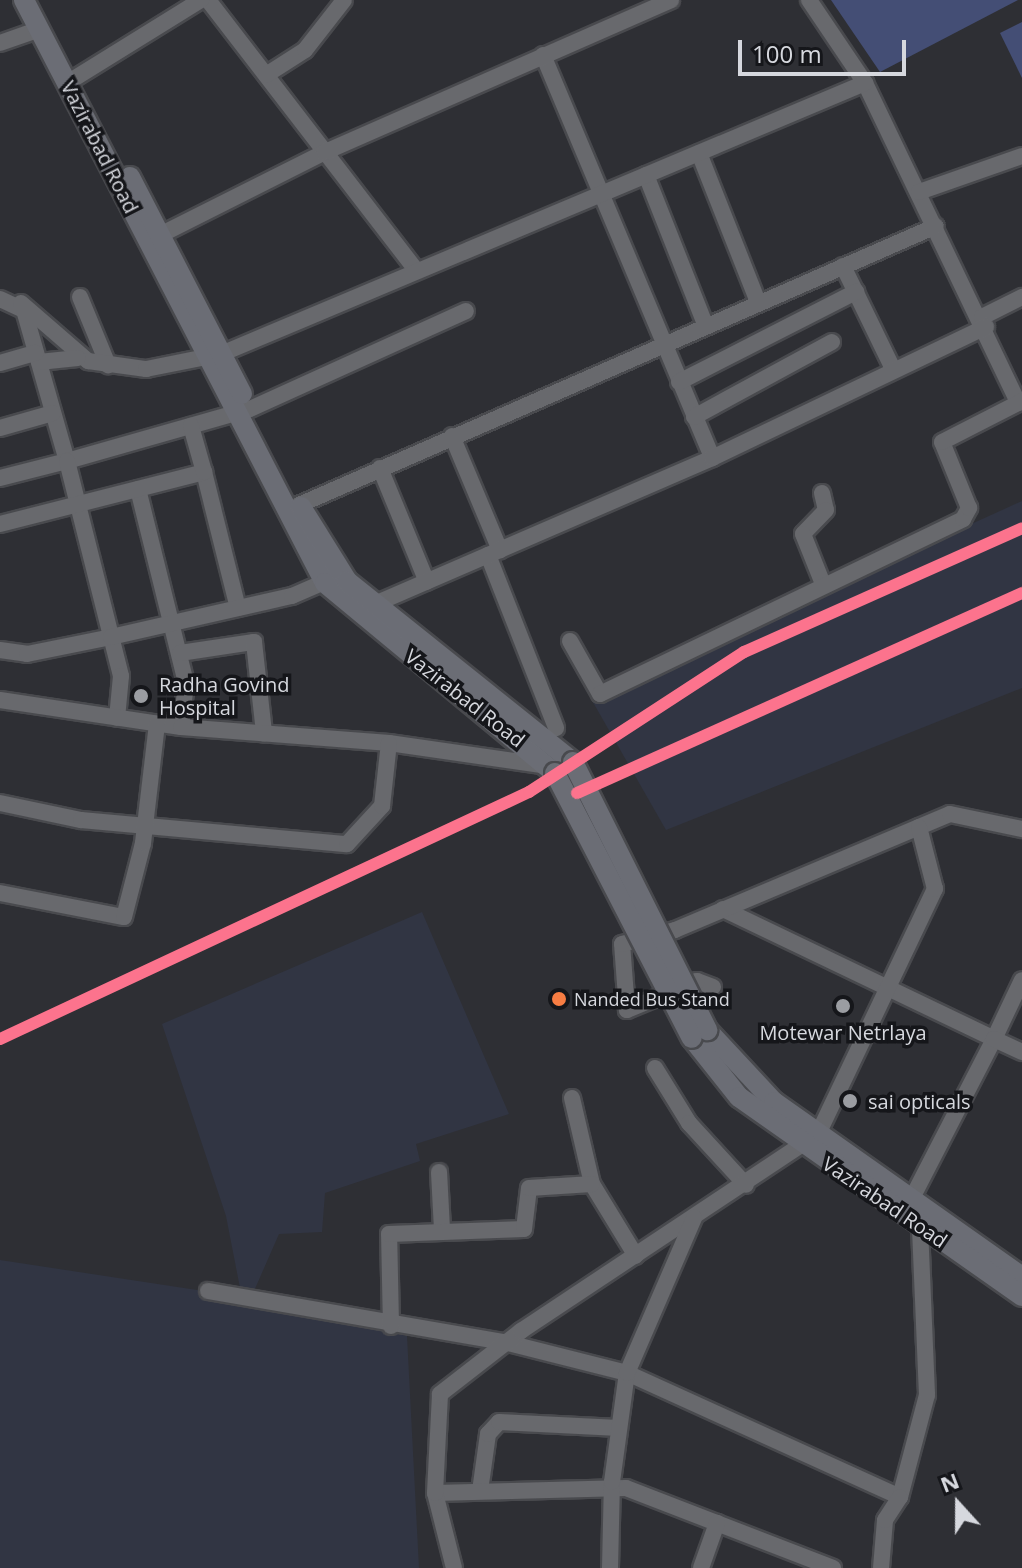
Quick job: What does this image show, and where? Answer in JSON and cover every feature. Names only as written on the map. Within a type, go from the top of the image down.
[{"type":"main road","name":"Vazirabad Road","points":[[24,0],[160,235],[214,355]]},
{"type":"main road","name":"Vazirabad Road","points":[[37,0],[73,80],[333,579],[365,609],[470,673],[559,767],[700,1034],[715,1074],[863,1176],[920,1227],[1018,1278]]},
{"type":"main road","name":"Vazirabad Road","points":[[244,411],[299,505],[333,579]]},
{"type":"main road","name":"Vazirabad Road","points":[[863,1176],[912,1198],[1018,1278]]},
{"type":"street","points":[[73,80],[201,0]]},
{"type":"street","points":[[208,0],[417,271]]},
{"type":"street","points":[[266,75],[305,50],[344,0]]},
{"type":"street","points":[[160,235],[325,152],[543,55],[631,7],[671,0]]},
{"type":"street","points":[[570,641],[600,694],[968,514],[942,442],[1020,402],[984,322],[865,83],[809,0]]},
{"type":"street","points":[[0,43],[40,29]]},
{"type":"street","points":[[543,55],[599,195],[712,458]]},
{"type":"street","points":[[0,363],[38,358],[78,358],[146,369],[214,355],[865,83]]},
{"type":"street","points":[[699,153],[758,302]]},
{"type":"street","points":[[919,192],[1022,156]]},
{"type":"street","points":[[646,175],[705,324]]},
{"type":"street","points":[[299,505],[662,342],[936,226]]},
{"type":"street","points":[[843,266],[893,369]]},
{"type":"street","points":[[679,382],[856,292]]},
{"type":"street","points":[[80,297],[108,365]]},
{"type":"street","points":[[365,609],[712,458],[984,322],[1022,297]]},
{"type":"street","points":[[0,299],[21,303],[78,358]]},
{"type":"street","points":[[21,303],[67,461],[121,676],[117,718]]},
{"type":"street","points":[[0,478],[244,411],[466,311]]},
{"type":"street","points":[[694,417],[832,342]]},
{"type":"street","points":[[0,428],[53,413]]},
{"type":"street","points":[[191,426],[238,608]]},
{"type":"street","points":[[452,436],[556,728]]},
{"type":"street","points":[[380,468],[427,582]]},
{"type":"street","points":[[0,524],[204,472]]},
{"type":"street","points":[[138,489],[186,683],[181,727]]},
{"type":"street","points":[[822,493],[826,510],[803,534],[823,584]]},
{"type":"street","points":[[0,650],[27,654],[111,637],[238,608],[333,579]]},
{"type":"street","points":[[180,653],[254,642],[264,733]]},
{"type":"street","points":[[0,700],[181,727],[389,743],[559,767]]},
{"type":"street","points":[[0,893],[124,917],[145,827],[157,724]]},
{"type":"street","points":[[0,803],[145,827],[347,844],[382,806],[389,743]]},
{"type":"street","points":[[713,987],[697,981],[627,1010],[622,944],[723,909],[919,827],[966,813],[1022,829]]},
{"type":"street","points":[[454,1568],[435,1493],[440,1394],[508,1343],[811,1140],[891,990],[935,889],[919,827]]},
{"type":"street","points":[[723,909],[1022,1052]]},
{"type":"street","points":[[912,1198],[1022,980]]},
{"type":"street","points":[[655,1068],[689,1123],[746,1185]]},
{"type":"street","points":[[572,1098],[592,1184],[636,1256]]},
{"type":"street","points":[[439,1172],[442,1230]]},
{"type":"street","points":[[391,1326],[387,1236],[442,1230],[524,1229],[529,1188],[592,1184]]},
{"type":"street","points":[[610,1568],[611,1489],[627,1373],[694,1218]]},
{"type":"street","points":[[881,1568],[885,1520],[900,1497],[927,1395],[920,1227]]},
{"type":"street","points":[[208,1291],[391,1326],[508,1343],[627,1373],[900,1497]]},
{"type":"street","points":[[480,1491],[488,1434],[499,1422],[619,1428]]},
{"type":"street","points":[[435,1493],[611,1489],[717,1523],[833,1568]]},
{"type":"street","points":[[701,1568],[717,1523]]},
{"type":"shaded area","points":[[831,0],[1018,0],[880,72]]},
{"type":"shaded area","points":[[1022,22],[1022,78],[1000,33]]},
{"type":"shaded area","points":[[1022,501],[1022,688],[666,830],[590,697]]},
{"type":"shaded area","points":[[422,912],[509,1114],[416,1144],[420,1161],[325,1193],[322,1232],[279,1234],[254,1291],[240,1288],[226,1216],[162,1024]]},
{"type":"shaded area","points":[[0,1260],[243,1297],[407,1336],[419,1568],[0,1568]]},
{"type":"transit line","points":[[0,1039],[529,792],[744,652],[1022,528]]},
{"type":"transit line","points":[[577,793],[1022,593]]},
{"type":"place","name":"Radha Govind Hospital","points":[[141,696]]},
{"type":"place","name":"Nanded Bus Stand","points":[[559,999]]},
{"type":"place","name":"Motewar Netrlaya","points":[[843,1006]]},
{"type":"place","name":"sai opticals","points":[[850,1101]]}]
